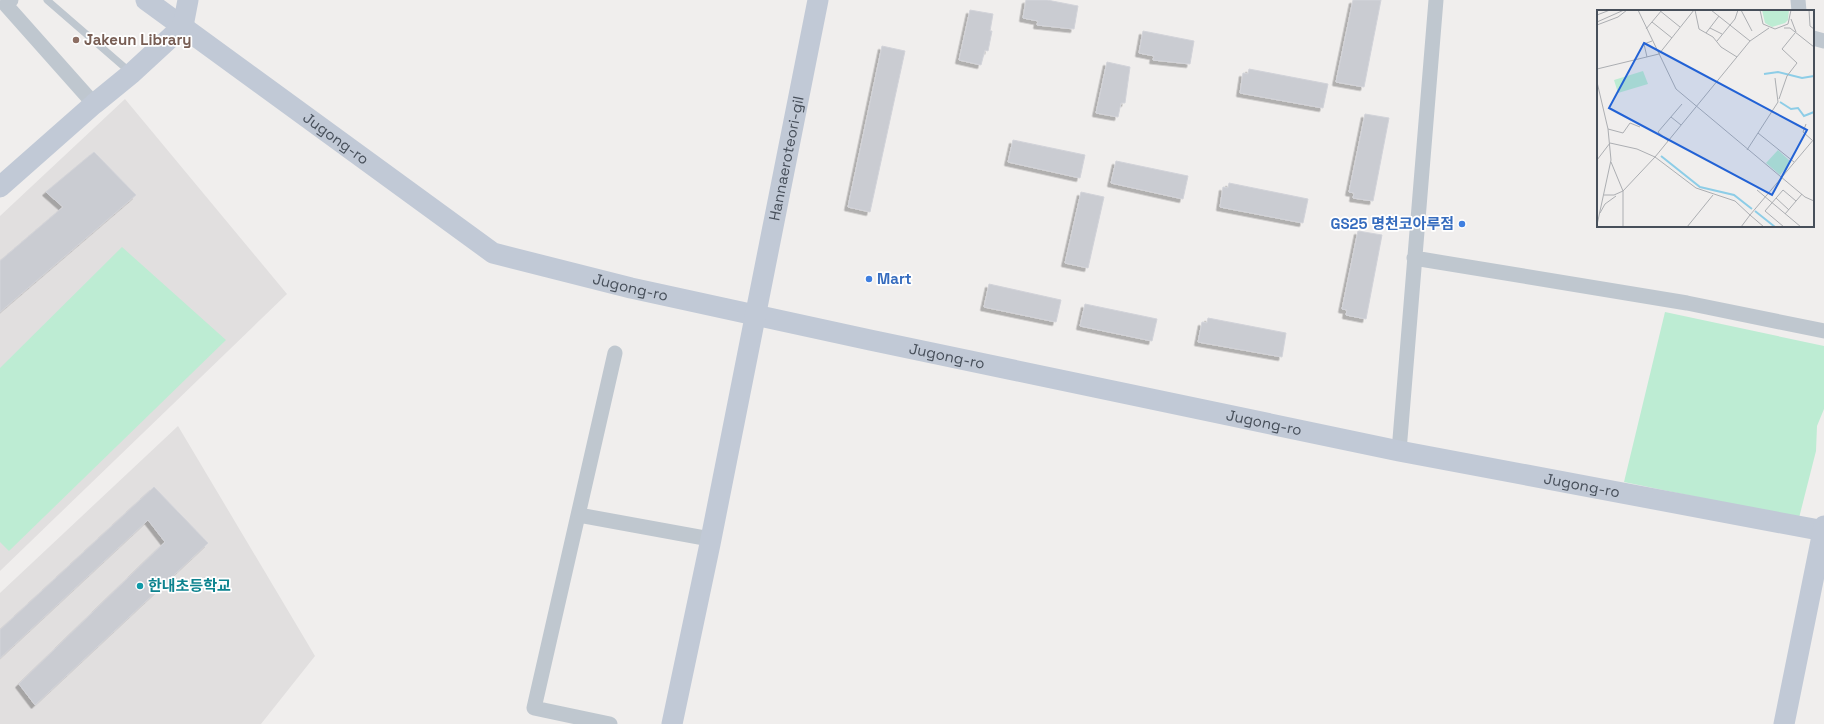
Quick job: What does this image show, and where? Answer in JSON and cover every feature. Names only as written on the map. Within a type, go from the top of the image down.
[{"type":"street","points":[[11,0],[6,4],[94,104]]},
{"type":"street","name":"Jugong-ro","points":[[146,0],[492,253],[631,288],[754,316],[1399,451],[1824,529]]},
{"type":"street","points":[[0,187],[94,104],[132,74],[183,26],[188,0]]},
{"type":"street","name":"Hannaeroteori-gil","points":[[672,724],[818,0]]},
{"type":"street","points":[[1399,451],[1436,0]]},
{"type":"street","points":[[1798,0],[1799,10]]},
{"type":"street","points":[[1814,38],[1824,41]]},
{"type":"street","points":[[1414,258],[1687,303],[1824,331]]},
{"type":"street","points":[[610,724],[534,708],[615,353]]},
{"type":"street","points":[[579,515],[710,539]]},
{"type":"street","points":[[1784,724],[1824,529]]},
{"type":"lane","points":[[47,0],[132,74]]},
{"type":"shaded area","points":[[125,99],[287,294],[0,571],[0,216]]},
{"type":"shaded area","points":[[178,426],[315,656],[261,724],[0,724],[0,593]]},
{"type":"green space","points":[[122,247],[226,340],[9,551],[0,542],[0,368]]},
{"type":"green space","points":[[1665,312],[1824,346],[1824,409],[1817,426],[1816,451],[1799,518],[1624,482]]},
{"type":"building","points":[[1026,0],[1047,0],[1078,6],[1074,29],[1037,25],[1038,21],[1023,18]]},
{"type":"building","points":[[1353,0],[1381,0],[1364,87],[1336,82]]},
{"type":"building","points":[[970,10],[993,14],[990,31],[992,31],[988,51],[985,50],[981,65],[959,60]]},
{"type":"building","points":[[1143,31],[1194,41],[1190,64],[1153,60],[1154,56],[1139,53]]},
{"type":"building","points":[[882,46],[905,51],[870,212],[848,207]]},
{"type":"building","points":[[1107,62],[1130,67],[1125,103],[1121,103],[1118,117],[1096,113]]},
{"type":"building","points":[[1249,69],[1328,84],[1323,108],[1240,93],[1243,73],[1248,74]]},
{"type":"building","points":[[1365,114],[1389,118],[1373,201],[1353,198],[1354,193],[1349,192]]},
{"type":"building","points":[[1013,140],[1085,155],[1080,178],[1008,162]]},
{"type":"building","points":[[94,152],[136,195],[0,312],[0,261],[63,207],[46,192]]},
{"type":"building","points":[[1116,161],[1188,176],[1183,199],[1111,183]]},
{"type":"building","points":[[1229,183],[1308,199],[1303,223],[1220,207],[1223,187],[1228,188]]},
{"type":"building","points":[[1081,192],[1104,197],[1088,268],[1065,263]]},
{"type":"building","points":[[1358,231],[1382,235],[1366,319],[1346,315],[1347,310],[1342,309]]},
{"type":"building","points":[[989,284],[1061,300],[1056,322],[984,307]]},
{"type":"building","points":[[1085,304],[1157,319],[1152,341],[1080,326]]},
{"type":"building","points":[[1208,318],[1286,333],[1282,357],[1198,342],[1202,322],[1207,323]]},
{"type":"building","name":"한내초등학교","points":[[154,487],[208,543],[35,705],[19,684],[165,542],[148,520],[0,658],[0,630]]},
{"type":"place","name":"Jakeun Library","points":[[76,40]]},
{"type":"place","name":"GS25 명천코아루점","points":[[1462,224]]},
{"type":"place","name":"Mart","points":[[869,279]]},
{"type":"place","name":"한내초등학교","points":[[140,586]]}]
